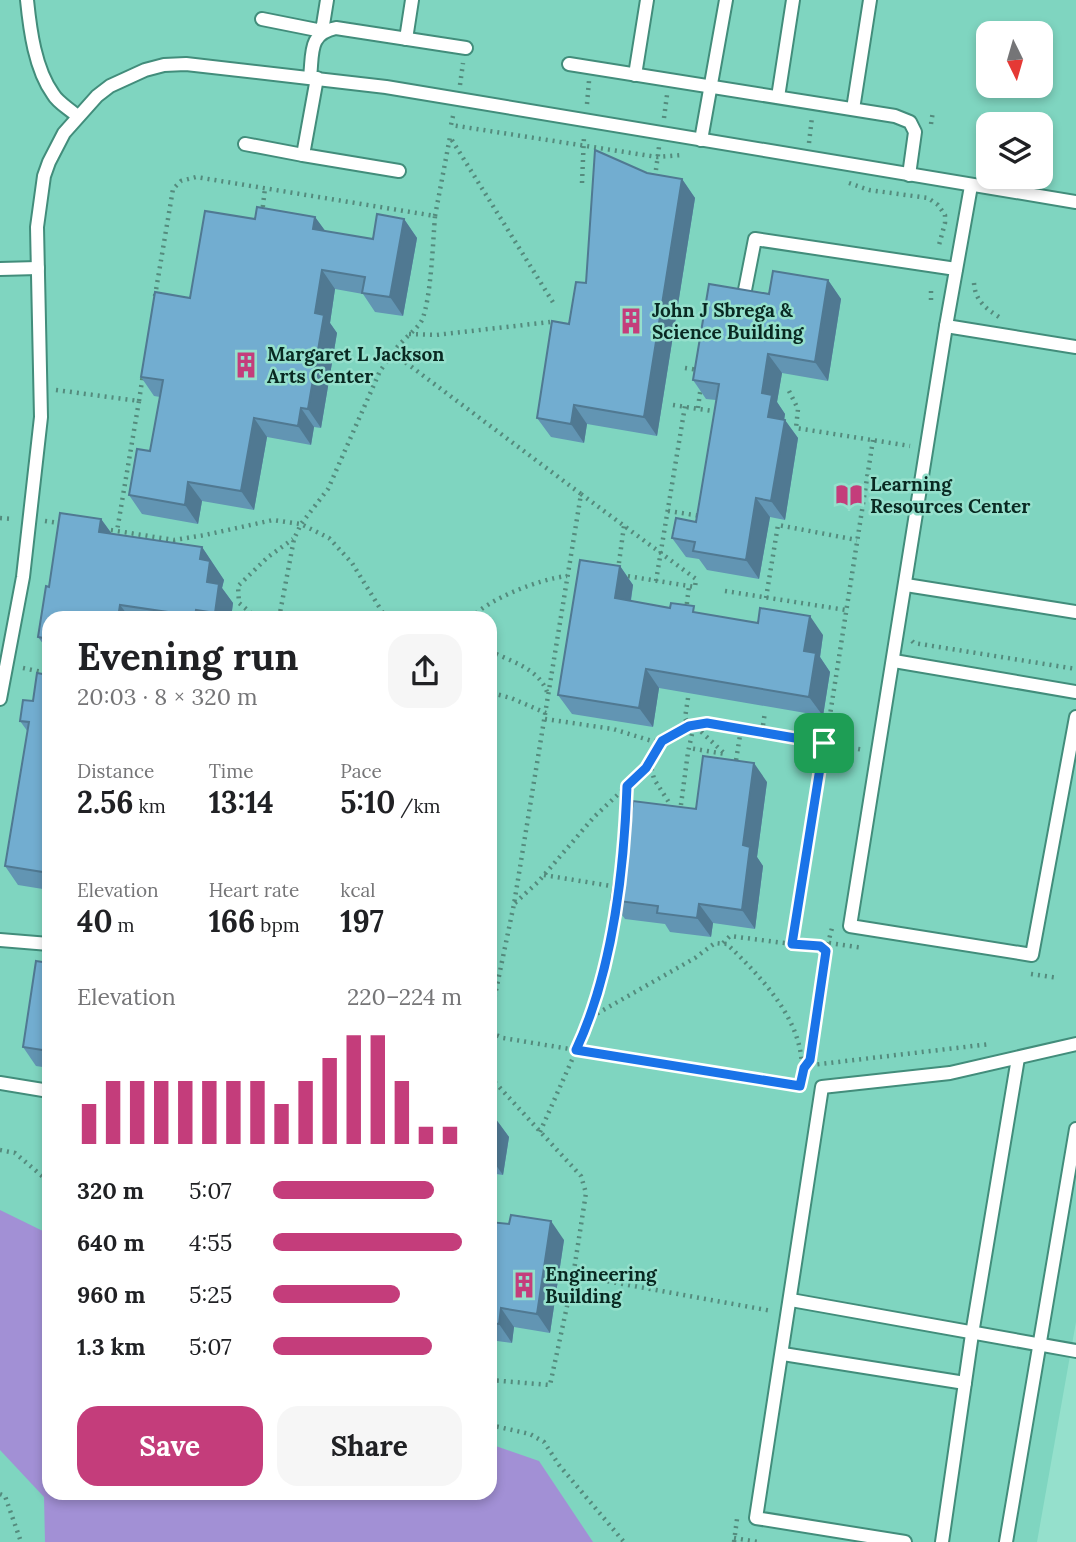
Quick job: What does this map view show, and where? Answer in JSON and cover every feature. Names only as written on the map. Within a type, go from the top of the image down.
[{"type":"lane","points":[[27,0],[29,25],[41,68],[53,95],[77,116]]},
{"type":"lane","points":[[303,155],[314,78],[316,37],[322,31],[327,0]]},
{"type":"lane","points":[[406,39],[412,0]]},
{"type":"lane","points":[[635,75],[647,0]]},
{"type":"lane","points":[[701,140],[726,0]]},
{"type":"lane","points":[[778,97],[793,0]]},
{"type":"lane","points":[[853,109],[870,0]]},
{"type":"lane","points":[[262,19],[322,31],[335,28],[406,39],[465,54]]},
{"type":"lane","points":[[569,64],[895,116],[910,122],[915,132],[909,175]]},
{"type":"lane","points":[[0,699],[23,577],[41,416],[38,268],[39,207],[44,176],[55,147],[77,116],[110,86],[145,69],[164,65],[220,66],[386,87],[1076,202]]},
{"type":"lane","points":[[245,145],[399,171]]},
{"type":"lane","points":[[971,186],[850,926],[1032,955],[1076,717]]},
{"type":"lane","points":[[745,290],[755,239],[956,269]]},
{"type":"lane","points":[[0,269],[38,268]]},
{"type":"lane","points":[[946,326],[1076,347]]},
{"type":"lane","points":[[906,585],[1076,612]]},
{"type":"lane","points":[[894,662],[1076,691]]},
{"type":"lane","points":[[0,940],[42,943]]},
{"type":"lane","points":[[905,1542],[756,1518],[822,1087],[950,1073],[1076,1044]]},
{"type":"lane","points":[[942,1542],[972,1334],[1018,1058]]},
{"type":"lane","points":[[0,1083],[42,1090]]},
{"type":"lane","points":[[1006,1542],[1076,1129]]},
{"type":"lane","points":[[791,1300],[1076,1351]]},
{"type":"lane","points":[[783,1354],[965,1383]]},
{"type":"path","points":[[459,86],[465,54]]},
{"type":"path","points":[[587,108],[589,79]]},
{"type":"path","points":[[663,122],[667,91]]},
{"type":"path","points":[[929,133],[933,111]]},
{"type":"path","points":[[808,144],[813,114]]},
{"type":"path","points":[[453,116],[452,125],[657,157],[686,155]]},
{"type":"path","points":[[582,183],[584,136]]},
{"type":"path","points":[[280,611],[294,539],[301,524],[328,489],[380,371],[400,341],[421,321],[426,303],[435,216],[450,137],[554,304]]},
{"type":"path","points":[[655,177],[660,147]]},
{"type":"path","points":[[155,299],[173,189],[181,181],[196,177],[435,216]]},
{"type":"path","points":[[838,180],[869,190],[928,198],[938,205],[945,215],[939,245]]},
{"type":"path","points":[[261,215],[265,187]]},
{"type":"path","points":[[974,283],[974,295],[983,306],[1007,320]]},
{"type":"path","points":[[408,334],[436,335],[550,322]]},
{"type":"path","points":[[393,353],[696,579],[695,587],[617,575],[624,526]]},
{"type":"path","points":[[117,531],[145,364]]},
{"type":"path","points":[[685,369],[703,371]]},
{"type":"path","points":[[698,408],[701,384]]},
{"type":"path","points":[[40,388],[139,401]]},
{"type":"path","points":[[789,391],[797,409],[796,428],[910,446]]},
{"type":"path","points":[[673,404],[723,413]]},
{"type":"path","points":[[656,581],[685,406]]},
{"type":"path","points":[[792,944],[873,440]]},
{"type":"path","points":[[497,980],[514,904],[581,494]]},
{"type":"path","points":[[668,511],[709,517]]},
{"type":"path","points":[[0,518],[13,519]]},
{"type":"path","points":[[92,527],[174,540],[273,520],[301,524],[329,538],[352,564],[382,611]]},
{"type":"path","points":[[45,521],[68,524]]},
{"type":"path","points":[[766,598],[778,526],[857,540]]},
{"type":"path","points":[[249,611],[239,603],[238,586],[268,557],[294,539]]},
{"type":"path","points":[[569,567],[581,569]]},
{"type":"path","points":[[478,611],[517,591],[567,576]]},
{"type":"path","points":[[685,619],[689,586]]},
{"type":"path","points":[[724,591],[846,610]]},
{"type":"path","points":[[912,630],[911,638],[914,643],[1076,669]]},
{"type":"path","points":[[497,653],[531,670],[545,684],[548,697]]},
{"type":"path","points":[[23,668],[42,672]]},
{"type":"path","points":[[497,694],[511,698],[545,716],[613,729],[652,741],[662,741],[691,726],[707,723],[879,752]]},
{"type":"path","points":[[688,698],[685,719],[725,754],[689,748]]},
{"type":"path","points":[[762,732],[765,712]]},
{"type":"path","points":[[679,816],[691,726]]},
{"type":"path","points":[[735,767],[741,729]]},
{"type":"path","points":[[514,904],[544,875],[594,817],[650,762],[662,741]]},
{"type":"path","points":[[650,762],[654,779],[670,804],[671,815]]},
{"type":"path","points":[[540,1132],[591,1017],[601,986],[626,826],[627,786]]},
{"type":"path","points":[[544,875],[618,887]]},
{"type":"path","points":[[723,943],[730,936],[820,946],[826,951],[810,1060],[804,1068]]},
{"type":"path","points":[[591,1017],[695,958],[715,943],[727,944],[758,974],[784,1009],[802,1056],[804,1068],[800,1086]]},
{"type":"path","points":[[497,1035],[822,1090]]},
{"type":"path","points":[[804,1068],[995,1043]]},
{"type":"path","points":[[497,1085],[581,1176],[586,1193],[573,1275],[550,1385],[497,1381]]},
{"type":"path","points":[[0,1150],[15,1153],[42,1176]]},
{"type":"path","points":[[573,1275],[773,1311]]},
{"type":"path","points":[[497,1427],[530,1434],[544,1441],[559,1465],[624,1542]]},
{"type":"path","points":[[0,1494],[5,1496],[21,1542]]},
{"type":"path","points":[[734,1538],[758,1542]]},
{"type":"shaded area","points":[[0,0],[1076,0],[1076,1322],[1037,1542],[0,1542]]},
{"type":"shaded area","points":[[0,1210],[42,1231],[42,1495],[0,1450]]},
{"type":"shaded area","points":[[497,1446],[539,1461],[593,1542],[45,1542],[44,1500],[497,1500]]},
{"type":"building","name":"John J Sbrega & Science Building","points":[[595,150],[647,173],[682,179],[644,417],[574,405],[571,424],[537,418],[552,321],[569,324],[576,282],[586,283]]},
{"type":"building","name":"Margaret L Jackson Arts Center","points":[[257,207],[315,217],[313,229],[373,239],[377,214],[404,219],[390,297],[362,293],[365,277],[322,270],[315,313],[324,315],[308,409],[301,408],[298,426],[254,418],[241,491],[188,482],[185,505],[129,495],[137,449],[150,451],[163,380],[141,377],[155,292],[190,298],[205,211],[255,219]]},
{"type":"building","points":[[773,271],[828,280],[815,362],[768,354],[762,393],[772,395],[768,417],[785,420],[771,501],[756,498],[746,560],[693,551],[695,542],[672,538],[676,518],[696,522],[719,384],[693,380],[709,284],[769,294]]},
{"type":"building","points":[[60,513],[101,519],[99,532],[202,547],[200,559],[210,561],[207,582],[219,584],[215,611],[161,611],[120,605],[119,611],[42,611],[46,586],[49,587]]},
{"type":"building","points":[[580,560],[620,566],[615,598],[670,608],[671,603],[694,606],[693,612],[758,623],[760,608],[810,616],[804,651],[816,653],[809,697],[646,669],[639,708],[558,695]]},
{"type":"building","points":[[42,612],[42,638],[38,637]]},
{"type":"building","points":[[37,673],[42,674],[42,872],[5,866],[29,722],[20,721],[23,700],[33,701]]},
{"type":"building","points":[[703,756],[754,763],[743,845],[750,847],[742,910],[699,904],[697,918],[657,913],[658,906],[611,900],[614,881],[622,882],[633,801],[696,809]]},
{"type":"building","points":[[36,961],[42,962],[42,1050],[23,1047]]},
{"type":"building","points":[[511,1215],[551,1221],[537,1314],[501,1308],[499,1324],[497,1223],[509,1224]]},
{"type":"place","name":"John J Sbrega & Science Building","points":[[631,321]]},
{"type":"place","name":"Margaret L Jackson Arts Center","points":[[246,365]]},
{"type":"place","name":"Learning Resources Center","points":[[849,495]]},
{"type":"place","name":"Engineering Building","points":[[524,1285]]},
{"type":"route","points":[[707,723],[824,743],[792,944],[820,946],[826,951],[810,1060],[804,1068],[800,1086],[576,1050],[601,986],[626,826],[627,786],[646,768],[662,741],[689,726],[707,723]]}]
